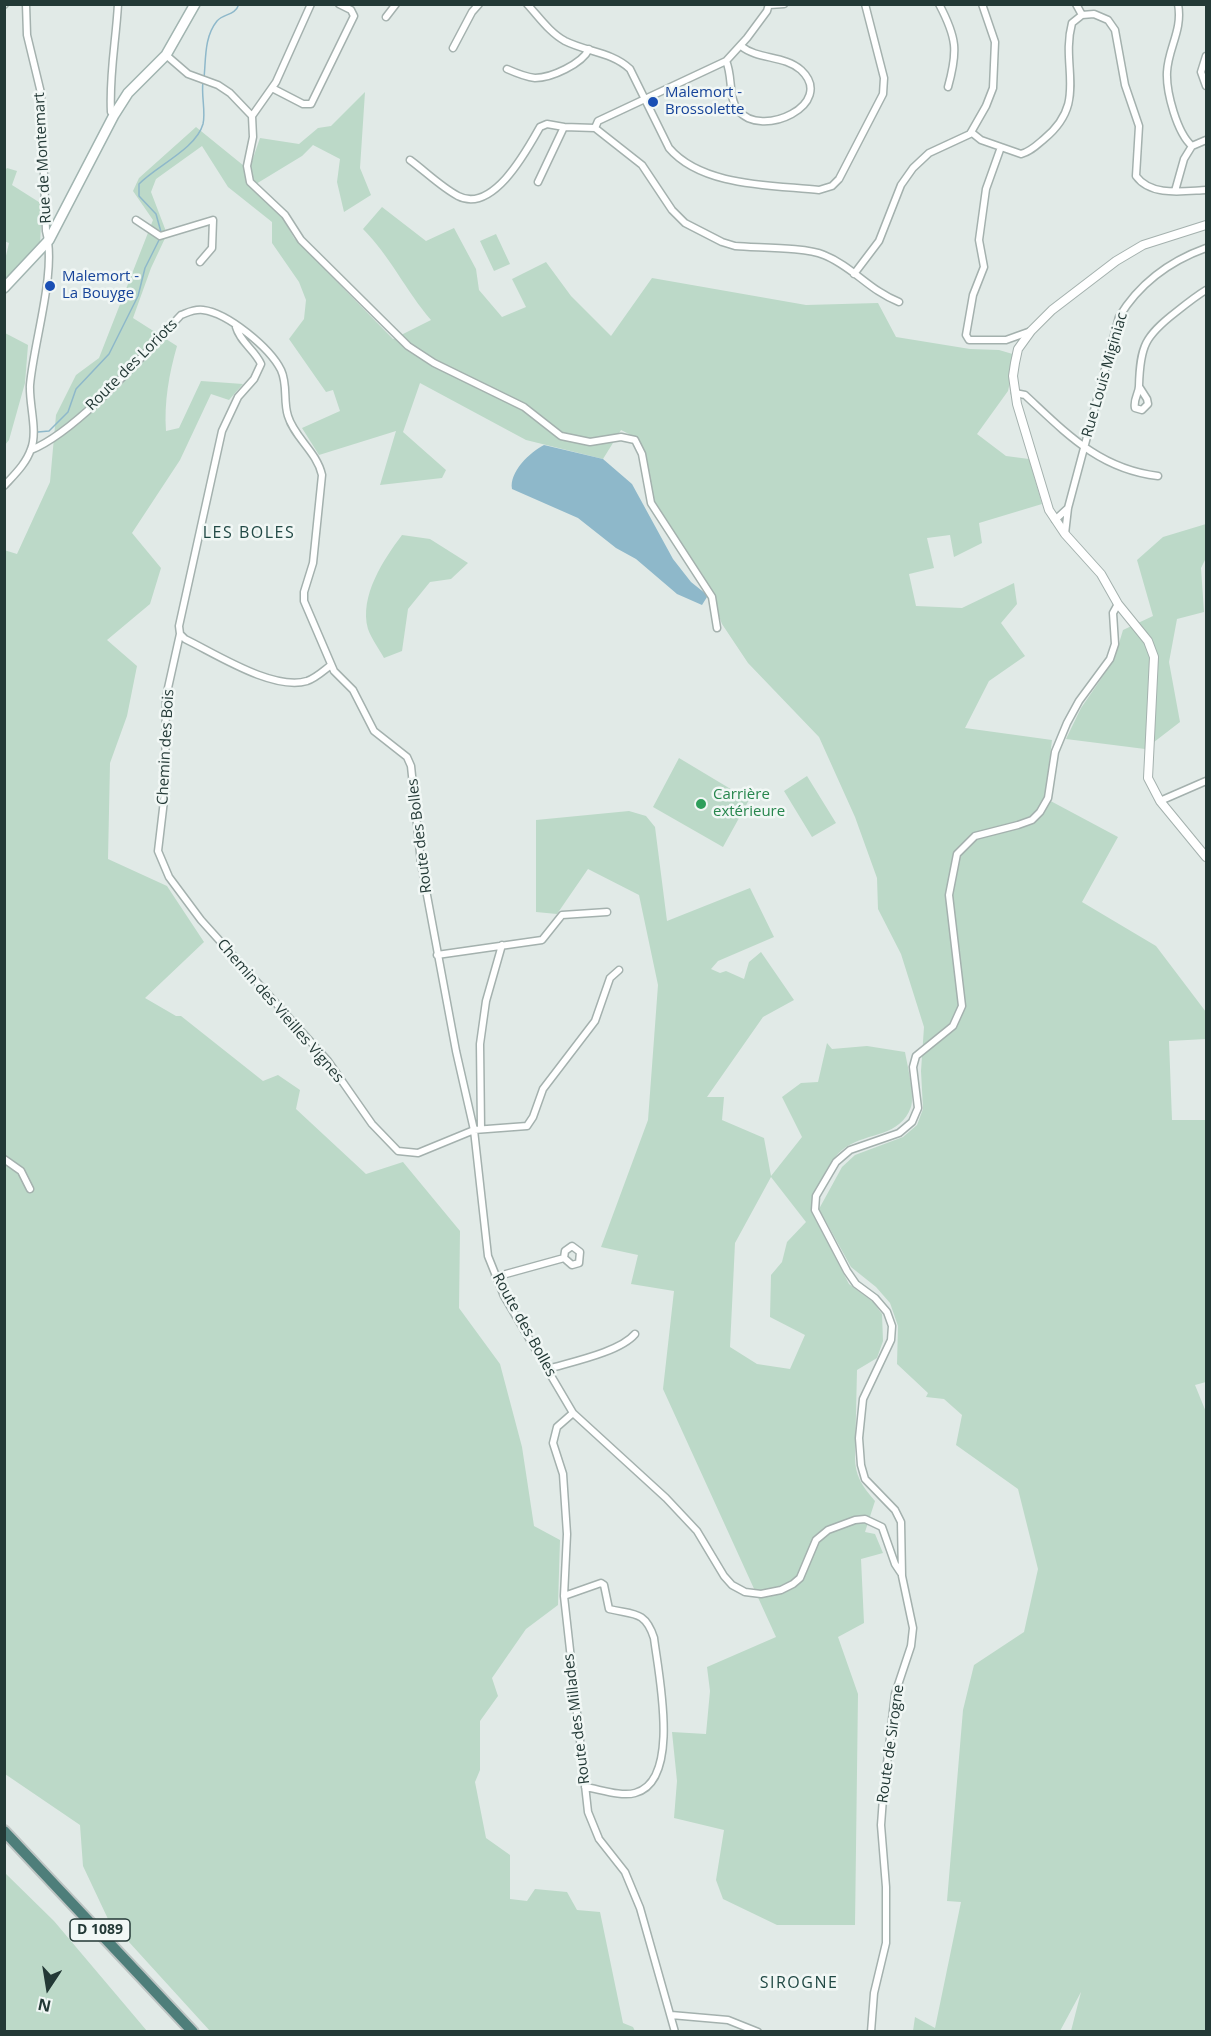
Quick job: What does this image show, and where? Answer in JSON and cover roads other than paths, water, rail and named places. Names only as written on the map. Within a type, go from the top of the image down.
[{"type":"highway","name":"D 1089","points":[[4,1831],[193,2031]]},
{"type":"main road","points":[[4,288],[49,240],[114,115],[128,93],[166,55],[195,4]]},
{"type":"street","name":"Rue de Montemart","points":[[26,4],[27,34],[41,93],[51,251],[32,362],[31,450]]},
{"type":"street","points":[[114,115],[111,112],[109,74],[117,29],[118,4]]},
{"type":"street","points":[[311,4],[272,88],[252,116],[253,137],[247,166],[250,182],[285,215],[301,240],[408,346],[524,408],[561,436],[590,442],[621,436],[635,440],[642,454],[651,502],[712,597],[717,628]]},
{"type":"street","points":[[272,88],[303,104],[311,104],[354,16],[351,10],[339,4]]},
{"type":"street","points":[[386,17],[396,4]]},
{"type":"street","points":[[453,48],[462,29],[479,4]]},
{"type":"street","points":[[527,4],[557,36],[623,62],[630,69],[669,148],[686,163],[729,181],[819,190],[832,186],[839,179],[883,94],[884,78],[865,4]]},
{"type":"street","points":[[595,129],[598,121],[726,61],[741,46],[769,5],[784,4]]},
{"type":"street","points":[[939,4],[951,26],[956,52],[948,87]]},
{"type":"street","points":[[854,274],[883,234],[901,185],[913,168],[929,153],[970,133],[986,106],[993,88],[996,42],[982,4]]},
{"type":"street","points":[[1076,4],[1082,15]]},
{"type":"street","points":[[1179,4],[1180,25],[1167,73],[1174,112],[1185,140],[1192,146]]},
{"type":"street","points":[[970,133],[981,140],[1022,154],[1027,153],[1050,135],[1061,121],[1072,95],[1069,32],[1072,23],[1082,15],[1104,18],[1117,34],[1125,85],[1139,126],[1136,176],[1154,189],[1206,190]]},
{"type":"street","points":[[726,61],[730,69],[734,104],[742,115],[756,119],[780,119],[796,114],[803,107],[808,87],[802,71],[785,61],[747,51],[741,46]]},
{"type":"street","points":[[507,69],[526,77],[547,76],[585,57],[589,49]]},
{"type":"street","points":[[166,55],[199,80],[207,81],[230,93],[252,116]]},
{"type":"street","points":[[1206,56],[1201,77],[1206,86]]},
{"type":"street","points":[[410,160],[458,196],[472,198],[483,195],[507,179],[540,127],[547,124],[595,129],[642,165],[672,210],[685,223],[735,246],[821,254],[884,296],[899,302]]},
{"type":"street","points":[[538,182],[564,127]]},
{"type":"street","points":[[1175,191],[1184,159],[1192,146],[1206,140]]},
{"type":"street","points":[[1001,147],[986,189],[979,240],[984,267],[973,295],[966,338],[1006,340],[1030,331]]},
{"type":"street","points":[[136,220],[160,236],[213,219],[212,248],[200,262]]},
{"type":"street","points":[[1206,225],[1133,250],[1070,296],[1030,331],[1018,349],[1013,376],[1015,393],[1049,510],[1065,534],[1101,574],[1118,604],[1148,641],[1154,657],[1148,778],[1160,801],[1206,857]]},
{"type":"street","name":"Rue Louis Miginiac","points":[[1065,534],[1068,508],[1119,317],[1128,302],[1166,266],[1206,248]]},
{"type":"street","points":[[1140,388],[1139,364],[1147,338],[1155,328],[1206,290]]},
{"type":"street","name":"Route des Loriots","points":[[31,450],[50,443],[77,420],[181,315],[193,310],[205,310],[218,314],[260,343],[273,356],[282,372],[288,416],[319,463],[322,475],[313,563],[304,592],[304,601],[331,665],[353,690],[374,730],[407,757],[411,766]]},
{"type":"street","name":"Chemin des Bois","points":[[201,920],[169,877],[158,851],[165,792],[166,697],[180,634],[179,626],[222,430],[233,406],[260,371],[261,364],[258,356],[238,334],[236,327]]},
{"type":"street","points":[[1015,393],[1025,395],[1084,448],[1129,472],[1158,476]]},
{"type":"street","points":[[4,486],[24,463],[31,450]]},
{"type":"street","points":[[1055,519],[1068,508]]},
{"type":"street","name":"Route de Sirogne","points":[[870,2031],[874,1993],[886,1943],[886,1887],[881,1825],[883,1798],[895,1694],[911,1646],[913,1628],[902,1573],[901,1522],[895,1510],[865,1479],[861,1466],[859,1438],[863,1399],[891,1340],[892,1326],[887,1312],[875,1298],[856,1284],[847,1271],[815,1210],[816,1196],[836,1162],[850,1150],[899,1133],[912,1122],[918,1108],[913,1067],[916,1056],[953,1026],[962,1006],[949,895],[957,854],[975,836],[1032,820],[1040,812],[1048,798],[1055,752],[1067,723],[1079,701],[1110,659],[1115,644],[1113,613],[1118,604]]},
{"type":"street","points":[[180,634],[206,649],[283,683],[305,681],[331,665]]},
{"type":"street","name":"Route des Bolles","points":[[411,766],[418,846],[437,955],[478,1130],[488,1256],[495,1277],[573,1413],[666,1498],[696,1531],[724,1576],[732,1585],[745,1592],[761,1594],[781,1590],[793,1584],[800,1578],[816,1540],[828,1530],[855,1520],[866,1519],[882,1527],[895,1564],[902,1573]]},
{"type":"street","points":[[1160,801],[1206,781]]},
{"type":"street","points":[[437,955],[542,940],[562,915],[607,912]]},
{"type":"street","name":"Chemin des Vieilles Vignes","points":[[201,920],[328,1061],[372,1124],[398,1151],[418,1154],[478,1130],[527,1126],[533,1117],[543,1089],[595,1021],[610,978],[619,970]]},
{"type":"street","points":[[478,1130],[480,1044],[486,1001],[502,945]]},
{"type":"street","points":[[4,1159],[21,1171],[30,1189]]},
{"type":"street","points":[[495,1277],[564,1258]]},
{"type":"street","points":[[548,1369],[597,1353],[631,1339],[635,1334]]},
{"type":"street","name":"Route des Millades","points":[[573,1413],[557,1427],[553,1443],[563,1474],[565,1496],[564,1596],[570,1673],[585,1787],[593,1828],[625,1872],[640,1908],[675,2031]]},
{"type":"street","points":[[564,1596],[601,1582],[609,1609],[631,1612],[643,1617],[650,1625],[654,1638],[664,1723],[664,1744],[660,1764],[651,1780],[637,1793],[585,1787]]},
{"type":"street","points":[[671,2015],[728,2020],[758,2031]]},
{"type":"water","points":[[544,445],[603,459],[632,484],[673,559],[691,582],[706,594],[707,597],[702,605],[677,594],[636,559],[616,548],[578,518],[512,489],[517,469],[533,452]]},
{"type":"waterway","points":[[204,78],[206,48],[213,27],[220,18],[235,11],[239,4]]},
{"type":"waterway","points":[[161,232],[156,214],[139,196],[139,184],[184,149],[199,133],[204,119],[203,82]]},
{"type":"waterway","points":[[38,432],[49,431],[68,412],[76,389],[109,354],[138,296],[145,268],[159,240]]},
{"type":"place","name":"Malemort - Brossolette","points":[[653,102]]},
{"type":"place","name":"Malemort - La Bouyge","points":[[50,286]]},
{"type":"place","name":"Carrière extérieure","points":[[701,804]]},
{"type":"district","name":"LES BOLES","points":[[249,533]]},
{"type":"district","name":"SIROGNE","points":[[799,1983]]}]
